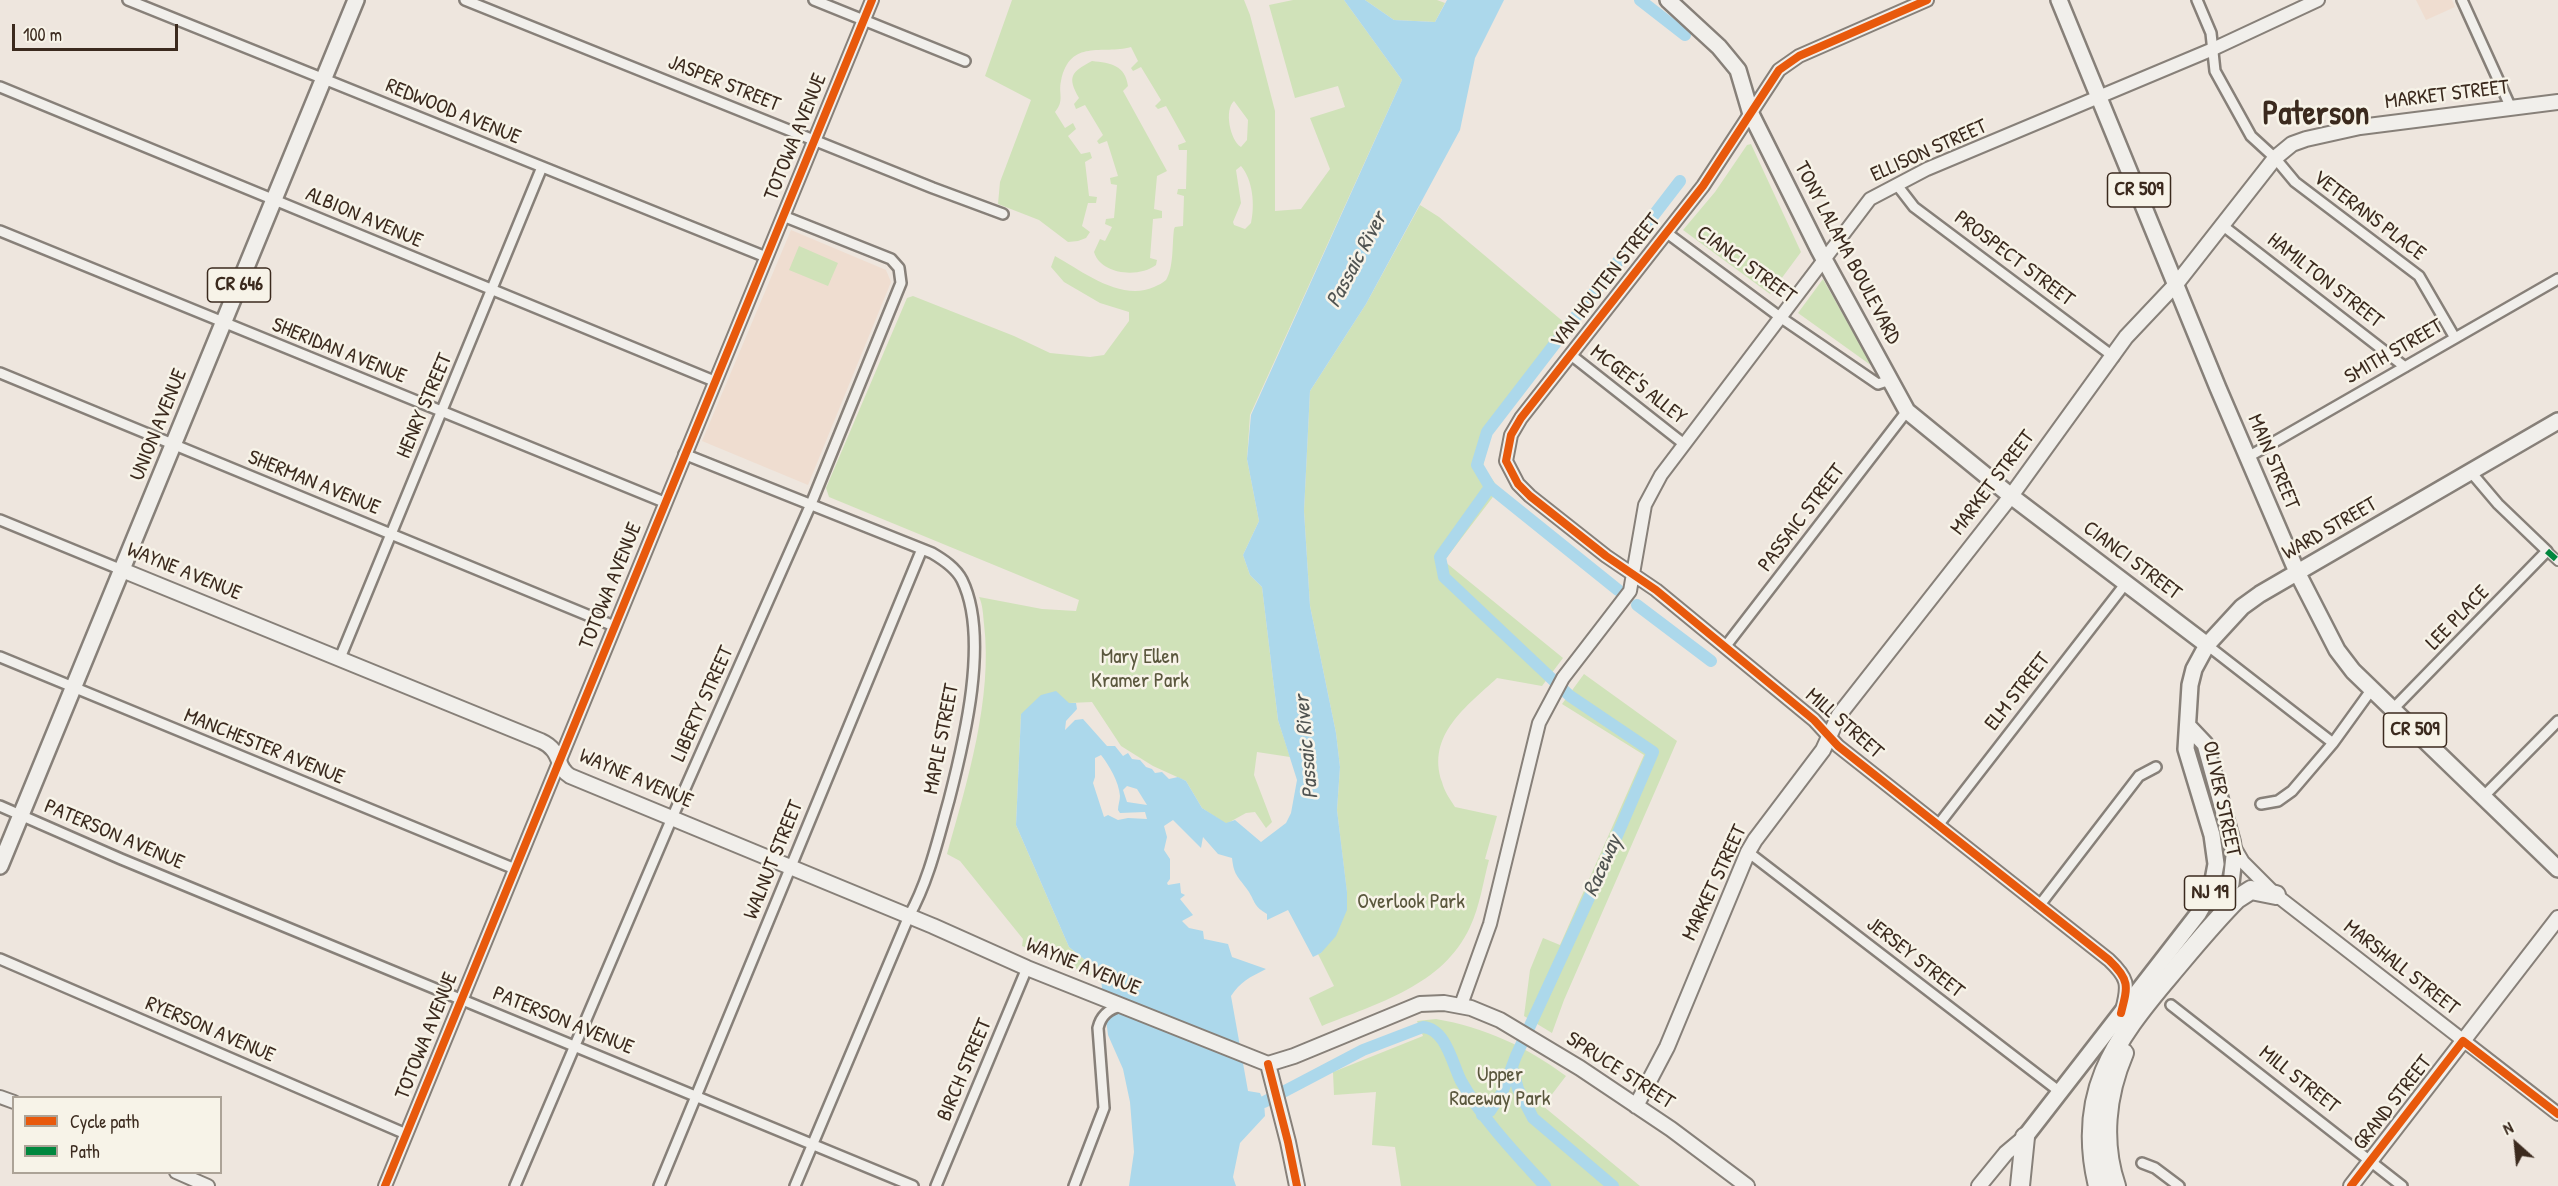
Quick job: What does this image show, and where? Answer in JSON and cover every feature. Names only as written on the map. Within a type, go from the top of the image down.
[{"type":"highway","name":"NJ 19","points":[[2098,1186],[2091,1151],[2091,1131],[2097,1092],[2114,1048],[2147,1001],[2223,909],[2231,884]]},
{"type":"highway","points":[[2213,923],[2237,899],[2251,890],[2276,895]]},
{"type":"highway","points":[[2116,1186],[2108,1147],[2109,1098],[2118,1067],[2147,1001]]},
{"type":"highway","points":[[2020,1186],[2025,1137]]},
{"type":"main road","name":"UNION AVENUE","points":[[0,866],[356,0]]},
{"type":"main road","name":"TONY LALAMA BOULEVARD","points":[[1668,0],[1719,47],[1738,70],[1751,114],[1823,259],[1907,411]]},
{"type":"main road","name":"MAIN STREET","points":[[2060,0],[2248,458],[2297,572],[2343,659],[2558,869]]},
{"type":"main road","name":"MARKET STREET","points":[[1636,1106],[1667,1047],[1748,852],[1823,750],[1839,715],[2011,495],[2114,357],[2126,337],[2177,283],[2275,158],[2292,144],[2346,130],[2558,102]]},
{"type":"main road","name":"CIANCI STREET","points":[[1907,411],[2011,495],[2207,645]]},
{"type":"main road","name":"WARD STREET","points":[[2187,726],[2190,685],[2194,669],[2207,645],[2241,607],[2297,572],[2558,421]]},
{"type":"main road","name":"WAYNE AVENUE","points":[[122,570],[549,745],[560,760],[563,770],[570,776],[909,916],[1027,968],[1268,1064]]},
{"type":"main road","name":"OLIVER STREET","points":[[2187,726],[2205,744],[2232,842],[2234,856],[2231,884]]},
{"type":"main road","name":"OLIVER STREET","points":[[1980,1186],[2006,1153],[2025,1137],[2198,915],[2207,899],[2216,864],[2214,845],[2186,749],[2187,726]]},
{"type":"main road","name":"GRAND STREET","points":[[2351,1186],[2558,918]]},
{"type":"main road","points":[[1297,1186],[1268,1064],[1294,1056],[1420,1004],[1461,1005]]},
{"type":"main road","name":"SPRUCE STREET","points":[[1461,1005],[1514,1027],[1536,1040],[1636,1106],[1748,1186]]},
{"type":"street","name":"REDWOOD AVENUE","points":[[128,0],[766,257]]},
{"type":"street","name":"JASPER STREET","points":[[465,0],[1004,214]]},
{"type":"street","points":[[814,0],[965,61]]},
{"type":"street","name":"TOTOWA AVENUE","points":[[384,1186],[872,0]]},
{"type":"street","name":"VAN HOUTEN STREET","points":[[1512,474],[1506,460],[1511,435],[1521,418],[1721,162],[1779,70],[1786,64],[1927,0]]},
{"type":"street","name":"VETERANS PLACE","points":[[2197,0],[2211,33],[2215,71],[2243,124],[2261,148],[2275,158],[2295,182],[2419,276],[2455,338]]},
{"type":"street","name":"ELLISON STREET","points":[[1461,1005],[1490,924],[1537,730],[1552,695],[1563,678],[1626,598],[1634,575],[1648,498],[1661,475],[1867,202],[1927,169],[2213,49],[2318,0]]},
{"type":"street","points":[[2462,0],[2511,108]]},
{"type":"street","name":"ALBION AVENUE","points":[[0,87],[714,381]]},
{"type":"street","name":"HENRY STREET","points":[[340,658],[542,167]]},
{"type":"street","name":"PROSPECT STREET","points":[[1897,184],[1914,207],[2114,357]]},
{"type":"street","name":"LIBERTY STREET","points":[[515,1186],[672,818],[810,504],[901,283],[899,268],[891,259],[783,216]]},
{"type":"street","name":"HAMILTON STREET","points":[[2222,225],[2405,367]]},
{"type":"street","name":"SHERIDAN AVENUE","points":[[0,231],[664,502]]},
{"type":"street","name":"CIANCI STREET","points":[[1667,233],[1780,317],[1878,384],[1890,380]]},
{"type":"street","name":"SMITH STREET","points":[[2248,458],[2558,279]]},
{"type":"street","name":"MCGEE'S ALLEY","points":[[1571,355],[1684,444]]},
{"type":"street","name":"SHERMAN AVENUE","points":[[0,374],[614,626]]},
{"type":"street","name":"PASSAIC STREET","points":[[1725,646],[1907,411]]},
{"type":"street","name":"MAPLE STREET","points":[[684,453],[943,559],[962,580],[971,612],[974,669],[962,752],[938,842],[920,894],[795,1186]]},
{"type":"street","points":[[2470,471],[2498,504],[2558,561]]},
{"type":"street","name":"MILL STREET","points":[[1512,474],[1530,496],[1656,590],[1814,720],[1838,746],[2109,960],[2123,975],[2127,987],[2121,1013]]},
{"type":"street","name":"WAYNE AVENUE","points":[[0,520],[122,570]]},
{"type":"street","name":"WALNUT STREET","points":[[660,1186],[922,549]]},
{"type":"street","name":"LEE PLACE","points":[[2393,709],[2547,551]]},
{"type":"street","name":"ELM STREET","points":[[1938,824],[2126,583]]},
{"type":"street","name":"CIANCI STREET","points":[[2207,645],[2333,742]]},
{"type":"street","name":"MANCHESTER AVENUE","points":[[0,657],[515,869]]},
{"type":"street","name":"OLIVER STREET","points":[[2260,804],[2286,797],[2333,742],[2372,689]]},
{"type":"street","points":[[2483,796],[2558,721]]},
{"type":"street","points":[[2039,906],[2139,776],[2156,767]]},
{"type":"street","name":"PATERSON AVENUE","points":[[0,806],[121,859],[913,1186]]},
{"type":"street","name":"MARSHALL STREET","points":[[2232,842],[2243,862],[2276,895],[2558,1114]]},
{"type":"street","name":"JERSEY STREET","points":[[1748,852],[2060,1092]]},
{"type":"street","name":"RYERSON AVENUE","points":[[0,959],[406,1134]]},
{"type":"street","name":"BIRCH STREET","points":[[936,1186],[1027,968]]},
{"type":"street","name":"MILL STREET","points":[[2171,1005],[2402,1186]]},
{"type":"street","points":[[1074,1186],[1104,1108],[1097,1037],[1100,1020],[1107,1012],[1123,1006]]},
{"type":"street","points":[[2142,1163],[2155,1168],[2179,1186]]},
{"type":"street","points":[[178,1174],[208,1186]]},
{"type":"shaded area","points":[[2416,0],[2452,0],[2455,7],[2426,20]]},
{"type":"shaded area","points":[[791,230],[886,270],[891,282],[808,485],[702,441]]},
{"type":"green space","name":"Mary Ellen Kramer Park","points":[[1012,0],[1244,0],[1275,111],[1275,211],[1301,209],[1330,169],[1310,118],[1345,107],[1338,86],[1295,98],[1269,5],[1293,0],[1344,0],[1402,80],[1250,415],[1247,459],[1259,521],[1243,555],[1250,575],[1262,587],[1278,720],[1290,757],[1257,752],[1254,775],[1272,822],[1266,828],[1255,812],[1246,813],[1226,824],[1202,808],[1186,781],[1153,766],[1121,746],[1092,702],[1069,703],[1021,714],[1016,825],[1069,947],[1100,972],[1101,979],[1022,946],[1023,939],[960,861],[947,854],[970,770],[982,711],[986,652],[983,610],[979,597],[1042,609],[1076,611],[1079,600],[829,497],[826,488],[907,298],[913,296],[1014,336],[1050,353],[1090,357],[1104,355],[1129,321],[1129,312],[1100,303],[1064,282],[1051,267],[1055,256],[1102,283],[1128,291],[1141,291],[1154,287],[1165,281],[1169,275],[1174,229],[1183,226],[1184,196],[1177,194],[1178,189],[1186,189],[1187,150],[1179,150],[1178,145],[1186,142],[1166,106],[1158,109],[1155,106],[1161,100],[1141,67],[1133,71],[1131,68],[1138,61],[1131,47],[1079,53],[1065,68],[1061,81],[1061,100],[1055,112],[1065,128],[1073,123],[1076,129],[1068,136],[1081,154],[1090,152],[1092,158],[1085,162],[1089,196],[1097,197],[1096,203],[1088,203],[1082,226],[1090,232],[1086,238],[1078,241],[1068,242],[1039,220],[998,204],[1000,182],[1031,100],[985,76]],"holes":[[[1234,101],[1248,120],[1247,140],[1241,147],[1231,132],[1229,111]],[[1241,166],[1248,178],[1253,201],[1251,223],[1245,229],[1234,225],[1233,222],[1241,203],[1236,170]]]},
{"type":"green space","points":[[1365,0],[1437,0],[1445,3],[1435,22],[1394,20]]},
{"type":"green space","points":[[1092,61],[1116,66],[1124,74],[1128,86],[1123,91],[1167,171],[1157,176],[1154,209],[1162,211],[1162,218],[1153,219],[1150,258],[1157,260],[1156,265],[1140,272],[1112,270],[1098,260],[1094,252],[1100,239],[1105,241],[1112,227],[1105,224],[1106,219],[1114,218],[1117,185],[1111,184],[1110,178],[1118,176],[1107,141],[1099,144],[1097,141],[1103,135],[1085,105],[1076,109],[1074,104],[1079,98],[1073,85],[1073,76],[1079,68]]},
{"type":"green space","points":[[1751,144],[1801,252],[1770,294],[1683,230],[1715,192],[1747,145]]},
{"type":"green space","name":"Overlook Park","points":[[1420,205],[1439,217],[1572,329],[1490,435],[1483,466],[1499,489],[1444,561],[1563,658],[1542,686],[1497,678],[1462,711],[1444,736],[1439,765],[1444,789],[1455,807],[1497,816],[1485,859],[1489,860],[1476,911],[1458,947],[1443,964],[1406,990],[1322,1026],[1309,998],[1334,986],[1318,954],[1321,953],[1347,893],[1337,810],[1340,767],[1336,733],[1310,606],[1304,511],[1310,391],[1366,304]]},
{"type":"green space","points":[[799,246],[838,263],[828,286],[789,270]]},
{"type":"green space","points":[[1823,279],[1872,366],[1798,313]]},
{"type":"green space","points":[[1584,674],[1677,741],[1564,1000],[1552,1033],[1524,1016],[1530,970],[1543,938],[1560,945],[1644,755],[1562,704]]},
{"type":"green space","name":"Upper Raceway Park","points":[[1436,1019],[1471,1027],[1520,1047],[1566,1076],[1543,1106],[1640,1186],[1401,1186],[1395,1147],[1372,1145],[1376,1092],[1334,1095],[1333,1072],[1423,1036],[1417,1021]]},
{"type":"water","name":"Passaic River","points":[[1344,0],[1365,0],[1394,20],[1435,22],[1447,0],[1504,0],[1475,58],[1460,130],[1366,304],[1310,391],[1304,511],[1310,606],[1336,733],[1340,767],[1337,810],[1347,910],[1336,936],[1321,953],[1313,957],[1288,910],[1267,920],[1267,914],[1257,907],[1237,876],[1232,858],[1218,854],[1203,837],[1201,848],[1173,820],[1164,826],[1167,837],[1164,850],[1170,859],[1170,879],[1167,883],[1168,885],[1180,883],[1181,893],[1185,895],[1180,899],[1193,915],[1182,921],[1189,928],[1203,931],[1204,939],[1228,944],[1232,957],[1266,969],[1246,980],[1231,996],[1248,1091],[1260,1093],[1264,1102],[1265,1116],[1240,1143],[1233,1177],[1236,1186],[1129,1186],[1134,1152],[1130,1102],[1123,1069],[1108,1035],[1100,972],[1069,947],[1016,825],[1021,714],[1041,695],[1056,691],[1069,703],[1076,703],[1077,709],[1066,721],[1065,730],[1075,720],[1083,719],[1107,746],[1115,746],[1123,756],[1128,753],[1132,759],[1140,760],[1155,773],[1162,772],[1169,779],[1178,777],[1186,781],[1202,808],[1226,823],[1235,820],[1261,842],[1286,823],[1291,813],[1297,780],[1278,720],[1262,587],[1250,575],[1243,555],[1259,521],[1247,459],[1251,415],[1402,80]],"holes":[[[1101,755],[1118,785],[1120,813],[1145,812],[1147,819],[1118,820],[1108,815],[1104,817],[1093,783],[1095,758]],[[1127,786],[1137,789],[1147,805],[1127,802],[1123,790]]]},
{"type":"waterway","points":[[1640,0],[1685,35]]},
{"type":"waterway","name":"Raceway","points":[[1482,1115],[1490,1111],[1502,1093],[1516,1056],[1606,861],[1653,752],[1570,696],[1444,577],[1440,557],[1490,487],[1477,465],[1487,432],[1680,181]]},
{"type":"waterway","points":[[1490,487],[1618,590]]},
{"type":"waterway","points":[[1637,605],[1711,661]]},
{"type":"waterway","name":"Raceway","points":[[1264,1102],[1363,1050],[1423,1027],[1431,1029],[1443,1040],[1461,1081],[1479,1109],[1545,1186]]},
{"type":"waterway","points":[[1512,1067],[1518,1089],[1533,1118],[1613,1186]]},
{"type":"marked path","points":[[2547,551],[2558,561]]},
{"type":"cycle path","points":[[385,1186],[872,0]]},
{"type":"cycle path","points":[[1927,0],[1799,56],[1779,70],[1703,186],[1521,418],[1511,435],[1506,461],[1518,484],[1530,496],[1606,556],[1656,590],[1814,720],[1838,746],[2109,960],[2121,973],[2126,984],[2121,1013]]},
{"type":"cycle path","points":[[2351,1186],[2463,1041],[2558,1114]]},
{"type":"cycle path","points":[[1268,1064],[1297,1186]]},
{"type":"district","name":"Paterson","points":[[2316,115]]}]
